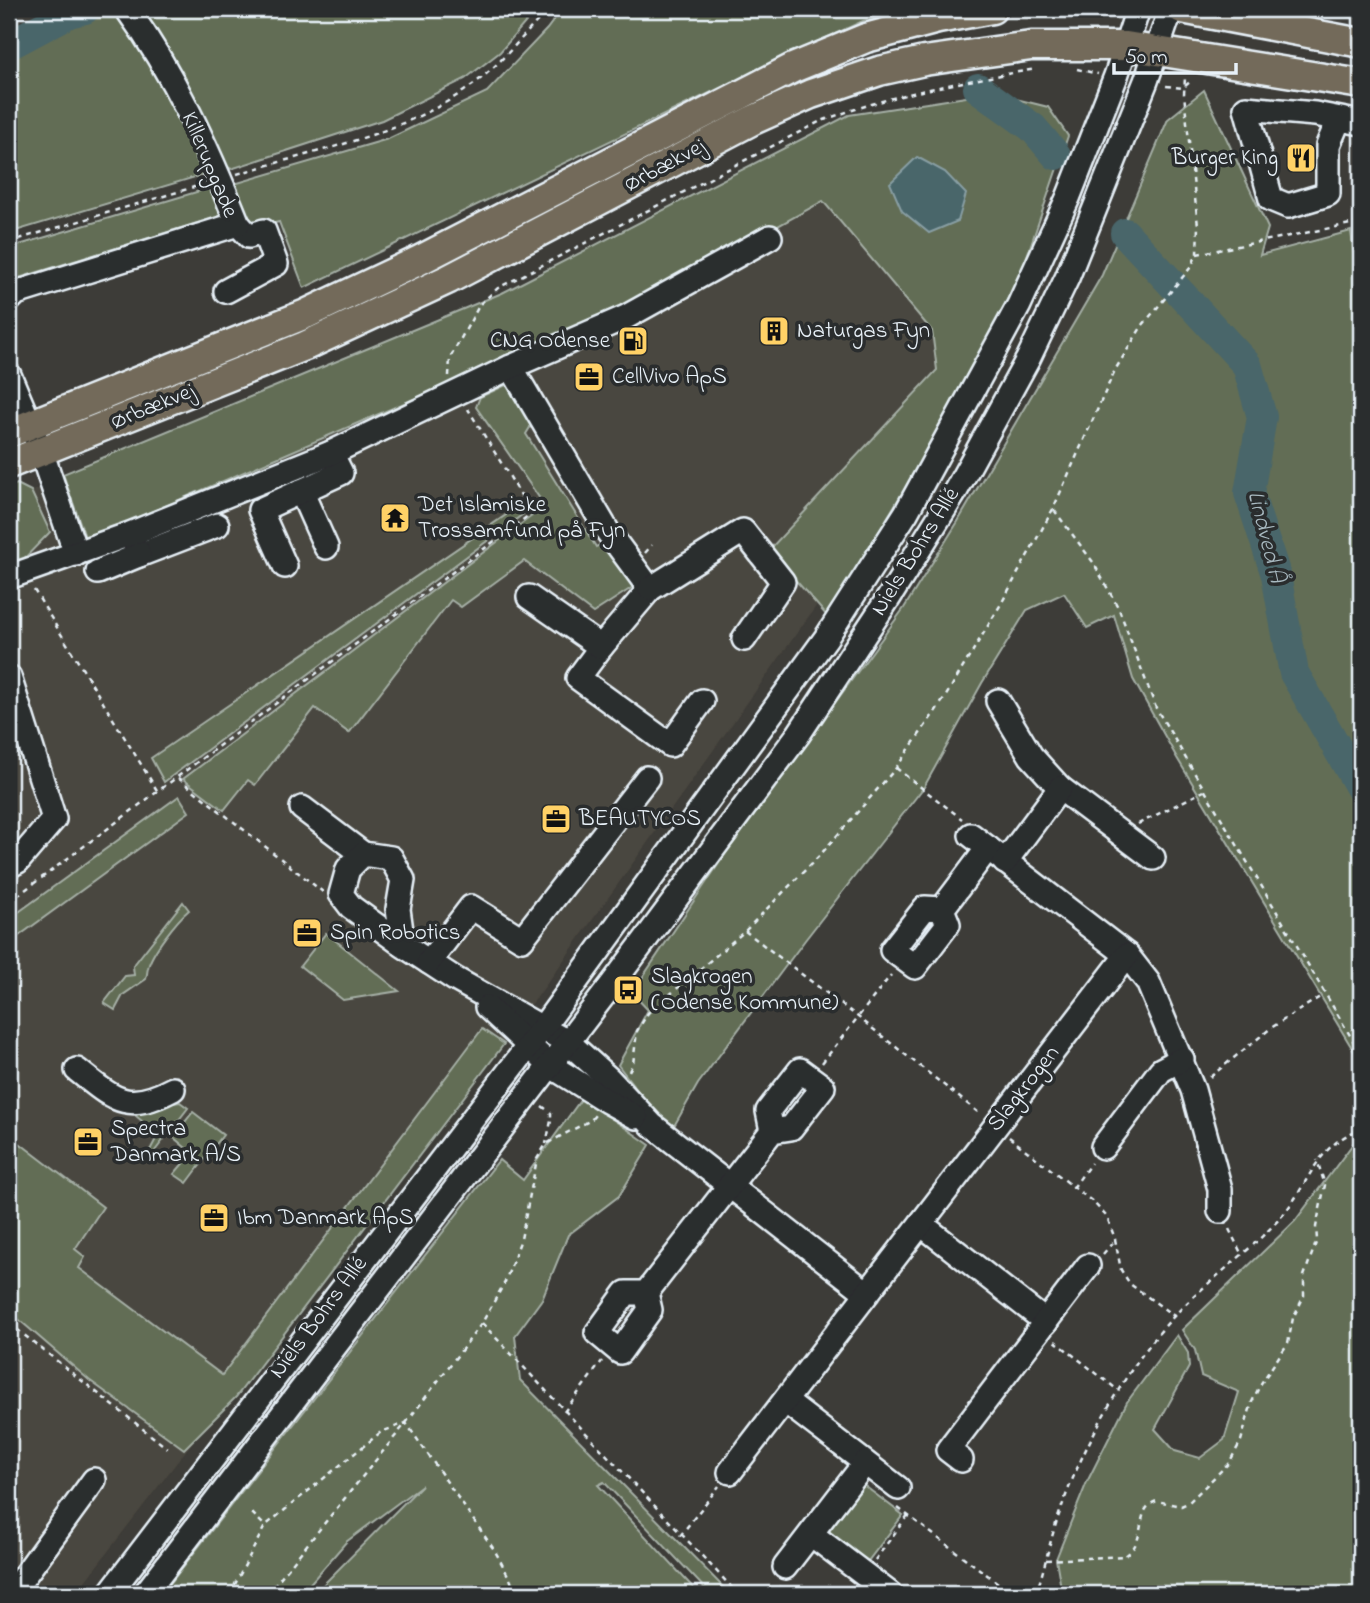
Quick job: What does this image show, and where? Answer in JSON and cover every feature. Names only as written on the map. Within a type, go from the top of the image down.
[{"type":"main road","name":"Ørbækvej","points":[[20,429],[319,308],[418,261],[793,68],[866,38],[938,19],[992,9]]},
{"type":"main road","points":[[1182,9],[1361,43]]},
{"type":"main road","name":"Ørbækvej","points":[[9,464],[305,346],[449,279],[753,120],[811,94],[879,71],[924,61],[1031,46],[1126,46],[1361,84]]},
{"type":"street","name":"Killerupgade","points":[[9,300],[16,293],[238,224],[220,179],[162,60],[127,9]]},
{"type":"street","name":"Niels Bohrs Allé","points":[[145,1594],[438,1214],[548,1045],[650,880],[826,638],[906,513],[1019,305],[1068,198],[1138,9]]},
{"type":"street","name":"Niels Bohrs Allé","points":[[109,1594],[798,735],[955,492],[1028,359],[1067,278],[1158,50],[1171,9]]},
{"type":"street","points":[[1315,114],[1324,78]]},
{"type":"street","points":[[1246,108],[1315,114],[1350,121],[1328,145],[1328,194],[1288,206],[1271,199],[1246,108]]},
{"type":"street","points":[[226,291],[276,264],[264,231],[249,236],[238,224]]},
{"type":"street","points":[[98,572],[134,544],[511,367],[626,317],[770,237]]},
{"type":"street","points":[[511,367],[608,533],[650,589]]},
{"type":"street","points":[[9,375],[20,429],[41,452],[76,554]]},
{"type":"street","points":[[285,566],[260,510],[341,473],[331,453]]},
{"type":"street","points":[[301,491],[326,547]]},
{"type":"street","points":[[16,575],[76,554],[217,525]]},
{"type":"street","points":[[702,701],[670,745],[578,678],[650,589],[743,531],[783,582],[744,639]]},
{"type":"street","points":[[529,597],[601,647]]},
{"type":"street","points":[[9,677],[54,819],[18,861],[9,866]]},
{"type":"street","points":[[998,701],[1031,756],[1060,788],[1133,831],[1153,858]]},
{"type":"street","points":[[429,962],[471,907],[522,939],[647,778]]},
{"type":"street","points":[[903,959],[892,950],[925,908],[942,909],[988,848],[1060,788]]},
{"type":"street","points":[[302,808],[363,854],[391,858],[402,880],[398,909],[403,945]]},
{"type":"street","points":[[988,848],[1127,955],[1148,982],[1193,1090],[1220,1189],[1220,1212]]},
{"type":"street","points":[[363,854],[348,869],[341,894],[351,907],[548,1045],[867,1293]]},
{"type":"street","name":"Slagkrogen","points":[[730,1472],[1127,955]]},
{"type":"street","points":[[1103,1147],[1161,1070],[1182,1059]]},
{"type":"street","points":[[77,1070],[121,1101],[159,1096],[173,1088]]},
{"type":"street","points":[[613,1346],[597,1333],[626,1293],[646,1293],[772,1131],[768,1111],[800,1070],[811,1077]]},
{"type":"street","points":[[921,1224],[1046,1322]]},
{"type":"street","points":[[961,1460],[948,1450],[1088,1266]]},
{"type":"street","points":[[785,1401],[898,1488]]},
{"type":"street","points":[[785,1567],[865,1463]]},
{"type":"street","points":[[11,1594],[94,1480]]},
{"type":"street","points":[[811,1534],[890,1594]]},
{"type":"path","points":[[9,242],[388,129],[446,101],[485,75],[549,9]]},
{"type":"path","points":[[1328,9],[1361,19]]},
{"type":"path","points":[[546,1144],[592,1120],[633,1064],[637,1031],[648,1013],[745,932],[821,854],[896,768],[944,699],[1001,604],[1053,509],[1115,370],[1142,326],[1183,276],[1197,254],[1198,226],[1184,88],[1188,54]]},
{"type":"path","points":[[9,902],[532,513],[448,374],[450,358],[480,304],[498,288],[819,122],[864,105],[944,85],[1040,69]]},
{"type":"path","points":[[1075,69],[1085,71]]},
{"type":"path","points":[[1197,254],[1361,222]]},
{"type":"path","points":[[1053,509],[1093,562],[1119,609],[1156,708],[1361,1054]]},
{"type":"path","points":[[16,575],[158,792]]},
{"type":"path","points":[[896,768],[972,827],[988,848]]},
{"type":"path","points":[[178,778],[325,893]]},
{"type":"path","points":[[1133,831],[1204,791]]},
{"type":"path","points":[[745,932],[858,1017],[1093,1202],[1107,1217],[1115,1239],[1121,1270],[1130,1284],[1174,1316]]},
{"type":"path","points":[[811,1077],[903,959]]},
{"type":"path","points":[[1193,1090],[1271,1028],[1324,994]]},
{"type":"path","points":[[267,1594],[406,1423],[482,1323],[505,1282],[521,1239],[537,1159],[546,1144],[551,1121],[551,1113],[535,1100]]},
{"type":"path","points":[[1036,1594],[1059,1514],[1076,1469],[1119,1391],[1174,1316],[1289,1208],[1317,1160],[1331,1145],[1348,1133],[1361,1129]]},
{"type":"path","points":[[1073,1188],[1103,1147]]},
{"type":"path","points":[[1046,1560],[1125,1556],[1136,1545],[1147,1507],[1157,1501],[1181,1506],[1188,1503],[1229,1463],[1241,1441],[1252,1402],[1288,1343],[1293,1318],[1304,1296],[1304,1276],[1317,1240],[1316,1227],[1325,1185],[1317,1160]]},
{"type":"path","points":[[1220,1212],[1242,1255]]},
{"type":"path","points":[[1046,1322],[1052,1339],[1119,1391]]},
{"type":"path","points":[[9,1323],[167,1448]]},
{"type":"path","points":[[482,1323],[680,1536],[738,1594]]},
{"type":"path","points":[[565,1412],[613,1346]]},
{"type":"path","points":[[230,1594],[265,1526],[381,1432],[406,1423]]},
{"type":"path","points":[[406,1423],[495,1551],[511,1581],[514,1594]]},
{"type":"path","points":[[680,1536],[730,1472]]},
{"type":"path","points":[[898,1488],[894,1505],[1002,1586]]},
{"type":"path","points":[[252,1513],[265,1526]]},
{"type":"path","points":[[864,1574],[908,1515]]},
{"type":"shaded area","points":[[825,186],[964,346],[933,442],[541,992],[75,1594],[9,1594],[9,500]]},
{"type":"green space","points":[[101,9],[118,9],[212,172],[9,233],[9,42]]},
{"type":"green space","points":[[143,9],[537,9],[500,52],[465,79],[382,120],[231,169],[223,163],[199,110]]},
{"type":"green space","points":[[562,9],[907,9],[863,21],[772,63],[304,288],[279,222],[251,229],[233,194],[234,184],[388,139],[487,92],[547,29]]},
{"type":"green space","points":[[1204,90],[1268,228],[1260,255],[1351,231],[1361,310],[1361,1063],[1177,758],[1133,679],[1114,615],[1087,628],[1064,593],[1027,610],[982,683],[924,787],[698,1084],[670,1133],[618,1065],[648,1010],[632,993],[730,847],[904,608],[957,523],[1102,275],[1168,119]]},
{"type":"green space","points":[[992,93],[1048,107],[1068,136],[1025,262],[969,381],[828,617],[769,550],[937,370],[932,331],[823,201],[644,300],[86,540],[63,474],[502,293],[849,115]]},
{"type":"green space","points":[[213,187],[220,216],[9,281],[9,248]]},
{"type":"green space","points":[[506,385],[513,387],[534,421],[526,434],[596,547],[608,541],[633,587],[593,613],[524,561],[461,607],[451,600],[349,733],[315,708],[255,785],[248,780],[224,810],[183,779],[545,506],[476,407],[480,397]]},
{"type":"green space","points":[[17,484],[31,491],[50,532],[18,565],[12,564],[9,555],[9,487]]},
{"type":"green space","points":[[522,504],[526,512],[164,782],[151,758]]},
{"type":"green space","points":[[179,796],[189,812],[9,943],[9,919]]},
{"type":"green space","points":[[183,902],[189,910],[159,946],[150,962],[146,979],[123,995],[115,1010],[104,1003],[125,976],[134,975],[133,966]]},
{"type":"green space","points":[[326,933],[399,991],[343,1000],[300,966]]},
{"type":"green space","points":[[482,1029],[504,1044],[236,1397],[184,1449],[89,1380],[9,1311],[9,1135],[103,1207],[75,1249],[85,1257],[79,1268],[222,1375]]},
{"type":"green space","points":[[582,1098],[650,1145],[619,1196],[568,1235],[542,1299],[515,1336],[520,1380],[730,1594],[710,1594],[604,1482],[598,1485],[699,1594],[314,1594],[422,1485],[346,1542],[301,1594],[162,1594],[499,1160],[523,1180]]},
{"type":"green space","points":[[170,1099],[188,1108],[151,1156],[148,1154],[157,1134],[136,1116],[133,1107]]},
{"type":"green space","points":[[193,1112],[223,1135],[187,1183],[174,1174],[192,1153],[173,1137]]},
{"type":"green space","points":[[1361,1133],[1361,1594],[1057,1594],[1061,1588],[1056,1559],[1087,1482],[1127,1402],[1177,1335],[1188,1353],[1189,1367],[1155,1429],[1175,1451],[1200,1458],[1224,1440],[1239,1392],[1201,1376],[1195,1350],[1182,1330],[1295,1221]]},
{"type":"green space","points":[[858,1481],[903,1515],[865,1565],[828,1537],[826,1529]]},
{"type":"water","points":[[917,157],[945,172],[966,194],[958,221],[929,233],[902,211],[890,183]]},
{"type":"waterway","name":"Lindved Å","points":[[9,45],[69,13],[85,9]]},
{"type":"waterway","name":"Lindved Å","points":[[978,88],[1033,128],[1056,155]]},
{"type":"waterway","name":"Lindved Å","points":[[1125,233],[1247,365],[1262,417],[1249,493],[1276,575],[1294,673],[1361,789]]},
{"type":"place","name":"Burger King","points":[[1301,158]]},
{"type":"place","name":"Naturgas Fyn","points":[[774,331]]},
{"type":"place","name":"CNG Odense","points":[[633,341]]},
{"type":"place","name":"CellVivo ApS","points":[[589,377]]},
{"type":"place","name":"Det Islamiske Trossamfund på Fyn","points":[[395,518]]},
{"type":"place","name":"BEAUTYCOS","points":[[556,819]]},
{"type":"place","name":"Spin Robotics","points":[[307,933]]},
{"type":"place","name":"Slagkrogen (Odense Kommune)","points":[[628,990]]},
{"type":"place","name":"Spectra Danmark A/S","points":[[88,1142]]},
{"type":"place","name":"Ibm Danmark ApS","points":[[214,1218]]}]
